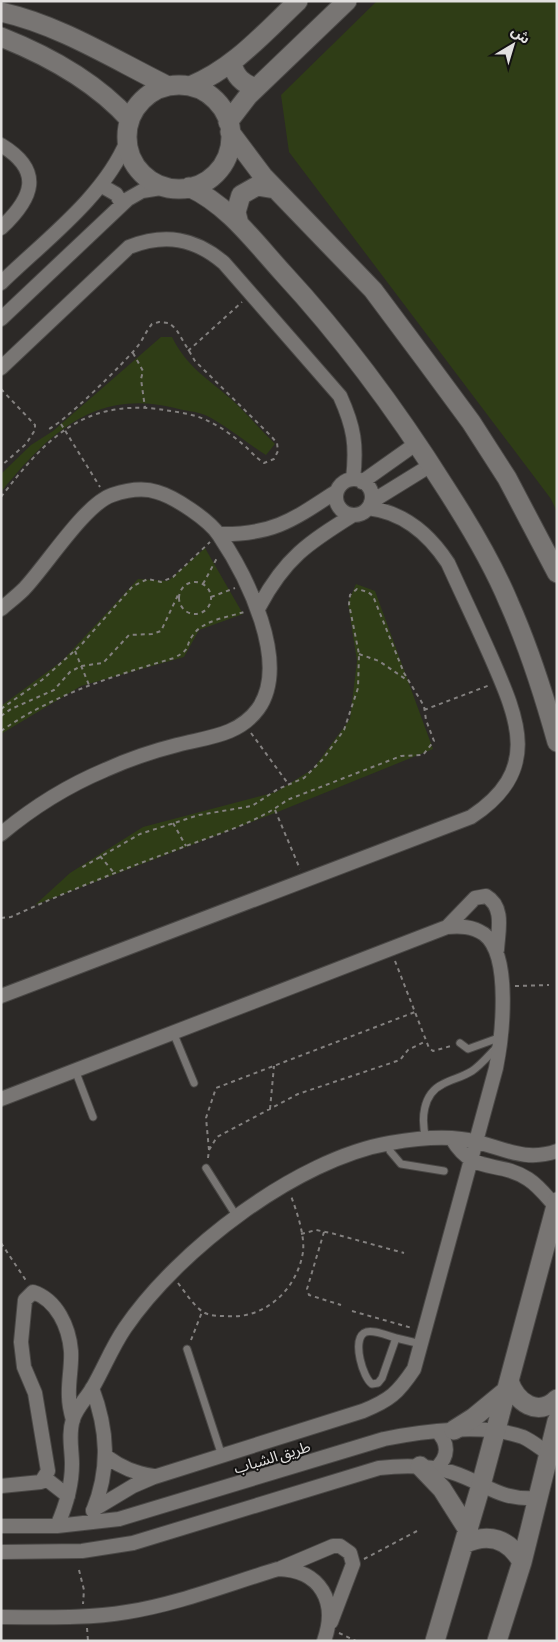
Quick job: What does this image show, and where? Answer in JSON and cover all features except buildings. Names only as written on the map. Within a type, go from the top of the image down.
[{"type":"street","points":[[1,283],[102,186],[116,164],[127,141],[130,120],[134,110],[145,98],[158,89],[168,86],[190,86],[213,76],[232,63],[298,1]]},
{"type":"street","points":[[1,319],[122,204],[142,191],[167,187],[189,187],[208,179],[220,168],[228,154],[229,127],[256,88],[347,1]]},
{"type":"street","points":[[1,12],[46,27],[168,86]]},
{"type":"street","points":[[1,37],[55,62],[91,84],[112,101],[130,120]]},
{"type":"street","points":[[232,63],[237,77],[249,86],[256,88]]},
{"type":"street","points":[[190,86],[210,95],[218,103],[229,127],[251,162],[373,290],[432,368],[471,422],[507,478],[557,573]]},
{"type":"street","points":[[127,141],[133,162],[147,178],[167,187]]},
{"type":"street","points":[[1,145],[17,155],[24,163],[29,184],[24,204],[1,228]]},
{"type":"street","points":[[239,224],[236,206],[246,191],[263,185],[275,189]]},
{"type":"street","points":[[102,186],[116,194],[122,204]]},
{"type":"street","points":[[189,187],[216,203],[239,224],[314,306],[367,372],[417,443],[476,536],[509,602],[536,672],[555,733]]},
{"type":"street","points":[[1,368],[129,248],[145,241],[162,238],[179,239],[196,244],[211,252],[224,264],[340,396],[352,422],[358,480],[370,490],[370,505]]},
{"type":"street","points":[[221,539],[268,530],[291,521],[337,491],[343,483],[358,480],[417,443]]},
{"type":"street","points":[[259,607],[272,583],[288,561],[308,543],[431,465]]},
{"type":"street","points":[[1,609],[24,589],[90,510],[110,496],[133,489],[157,491],[193,512],[221,539],[259,607],[269,660],[268,685],[258,708],[241,726],[218,736],[175,746],[105,770],[44,802],[1,834]]},
{"type":"street","points":[[337,491],[338,504],[342,510],[353,515]]},
{"type":"street","points":[[1,996],[471,817],[492,803],[508,784],[516,761],[518,736],[512,707],[502,680],[448,563],[438,547],[411,523],[370,505]]},
{"type":"street","points":[[93,1510],[154,1476],[222,1456],[386,1402],[402,1387],[414,1369],[501,1040],[502,986],[496,950],[499,911],[494,901],[486,896],[476,898],[447,927]]},
{"type":"street","points":[[1,1099],[447,927],[467,926],[485,935],[496,950]]},
{"type":"street","points":[[57,1526],[68,1496],[71,1472],[70,1440],[73,1420],[81,1403],[92,1388],[107,1357],[126,1327],[171,1274],[203,1244],[237,1217],[319,1166],[389,1143],[426,1139],[452,1139],[474,1142],[532,1156],[557,1151]]},
{"type":"street","points":[[435,1641],[481,1484],[556,1205],[527,1178],[515,1172],[469,1160],[459,1151],[452,1139]]},
{"type":"street","points":[[68,1496],[47,1474],[35,1393],[24,1367],[22,1342],[25,1300],[33,1292],[44,1296],[58,1312],[67,1331],[71,1352],[69,1398],[73,1420]]},
{"type":"street","points":[[508,1386],[514,1395],[526,1404],[540,1407],[557,1399]]},
{"type":"street","points":[[428,1467],[445,1457],[446,1450],[442,1436],[445,1430],[472,1418],[508,1386]]},
{"type":"street","points":[[86,1524],[93,1510],[104,1476],[106,1457],[104,1426],[92,1388]]},
{"type":"street","points":[[497,1641],[522,1562],[557,1421]]},
{"type":"street","name":"طريق الشباب","points":[[1,1526],[57,1526],[119,1519],[151,1511],[384,1439],[445,1430],[495,1432],[523,1438],[549,1454]]},
{"type":"street","points":[[106,1457],[129,1471],[154,1476]]},
{"type":"street","points":[[428,1467],[466,1537]]},
{"type":"street","points":[[1,1552],[82,1551],[133,1543],[359,1472],[379,1468],[428,1467],[481,1484],[502,1495],[513,1498],[538,1498]]},
{"type":"street","points":[[1,1486],[32,1485],[40,1482],[47,1474],[71,1472]]},
{"type":"street","points":[[466,1537],[498,1539],[508,1544],[522,1562]]},
{"type":"street","points":[[1,1617],[110,1615],[148,1608],[278,1569],[334,1546],[345,1549],[350,1553],[353,1564],[324,1641]]},
{"type":"street","points":[[278,1569],[299,1572],[318,1584],[328,1603],[330,1625]]},
{"type":"lane","points":[[174,1032],[194,1083]]},
{"type":"lane","points":[[460,1043],[468,1048],[501,1040]]},
{"type":"lane","points":[[426,1139],[422,1125],[424,1110],[430,1096],[440,1085],[471,1072],[501,1040]]},
{"type":"lane","points":[[75,1070],[94,1117]]},
{"type":"lane","points":[[389,1143],[390,1151],[401,1164],[444,1171]]},
{"type":"lane","points":[[206,1168],[237,1217]]},
{"type":"lane","points":[[396,1338],[382,1378],[378,1383],[372,1384],[367,1380],[358,1349],[360,1338],[364,1333],[370,1331],[396,1338],[423,1338]]},
{"type":"lane","points":[[188,1349],[222,1456]]},
{"type":"path","points":[[188,351],[251,294]]},
{"type":"path","points":[[1,497],[40,449],[63,430],[84,418],[109,409],[145,408],[183,413],[209,421],[264,463],[274,458],[278,451],[277,443],[271,436],[195,361],[176,329],[169,323],[159,322],[152,324],[132,352],[60,422],[46,430]]},
{"type":"path","points":[[132,352],[143,371],[141,379],[145,408]]},
{"type":"path","points":[[1,389],[35,425],[35,430],[26,444],[1,466]]},
{"type":"path","points":[[60,422],[63,430],[97,484],[110,496]]},
{"type":"path","points":[[203,584],[221,539]]},
{"type":"path","points":[[1,709],[42,680],[75,651],[133,586],[148,579],[161,582],[173,577],[221,539]]},
{"type":"path","points":[[1,716],[11,709],[54,690],[70,672],[81,666],[103,663],[130,635],[152,634],[161,630],[178,595],[188,583],[203,584]]},
{"type":"path","points":[[203,584],[211,597]]},
{"type":"path","points":[[178,595],[182,610],[191,615],[206,611],[211,597],[246,584]]},
{"type":"path","points":[[1,918],[11,917],[71,889],[115,874],[275,810],[287,800],[401,756],[423,755],[434,741],[424,710],[409,682],[373,596],[368,592],[357,589],[350,595],[348,604],[359,654],[358,688],[344,730],[323,759],[304,778],[252,806],[199,815],[140,834],[99,855],[79,869]]},
{"type":"path","points":[[1,731],[61,696],[174,658],[184,653],[190,645],[192,635],[203,627],[259,607]]},
{"type":"path","points":[[75,651],[90,685]]},
{"type":"path","points":[[359,654],[379,661],[409,682]]},
{"type":"path","points":[[424,710],[502,680]]},
{"type":"path","points":[[241,726],[258,739],[289,785]]},
{"type":"path","points":[[275,810],[304,881]]},
{"type":"path","points":[[173,823],[186,846]]},
{"type":"path","points":[[99,855],[115,874]]},
{"type":"path","points":[[391,949],[426,1041],[433,1051],[460,1043]]},
{"type":"path","points":[[502,986],[549,985]]},
{"type":"path","points":[[206,1168],[209,1150],[206,1118],[216,1088],[415,1012]]},
{"type":"path","points":[[209,1150],[217,1137],[298,1094],[400,1060],[408,1050],[426,1041]]},
{"type":"path","points":[[270,1110],[274,1066]]},
{"type":"path","points":[[171,1274],[202,1312],[210,1315],[236,1317],[255,1314],[272,1305],[289,1287],[299,1268],[303,1250],[297,1212],[286,1185]]},
{"type":"path","points":[[301,1234],[316,1230],[404,1253]]},
{"type":"path","points":[[324,1232],[306,1289],[309,1295],[341,1305]]},
{"type":"path","points":[[1,1243],[22,1270],[33,1292]]},
{"type":"path","points":[[188,1349],[202,1312]]},
{"type":"path","points":[[352,1312],[423,1338]]},
{"type":"path","points":[[353,1564],[417,1531]]},
{"type":"path","points":[[71,1616],[80,1610],[84,1601],[84,1590],[79,1570]]},
{"type":"path","points":[[330,1625],[341,1635],[356,1641]]},
{"type":"green space","points":[[377,1],[557,1],[557,512],[551,499],[289,152],[281,95]]},
{"type":"green space","points":[[161,337],[172,337],[191,364],[231,399],[275,444],[266,455],[220,423],[201,414],[146,403],[121,405],[97,410],[76,421],[56,435],[37,452],[1,492],[1,474],[31,445],[53,431]]},
{"type":"green space","points":[[205,548],[243,614],[199,630],[184,657],[81,686],[1,734],[1,706],[62,661],[138,579],[168,581]]},
{"type":"green space","points":[[356,584],[375,591],[433,749],[280,811],[35,905],[70,873],[143,827],[276,792],[313,769],[350,719],[357,661],[348,603]]}]
